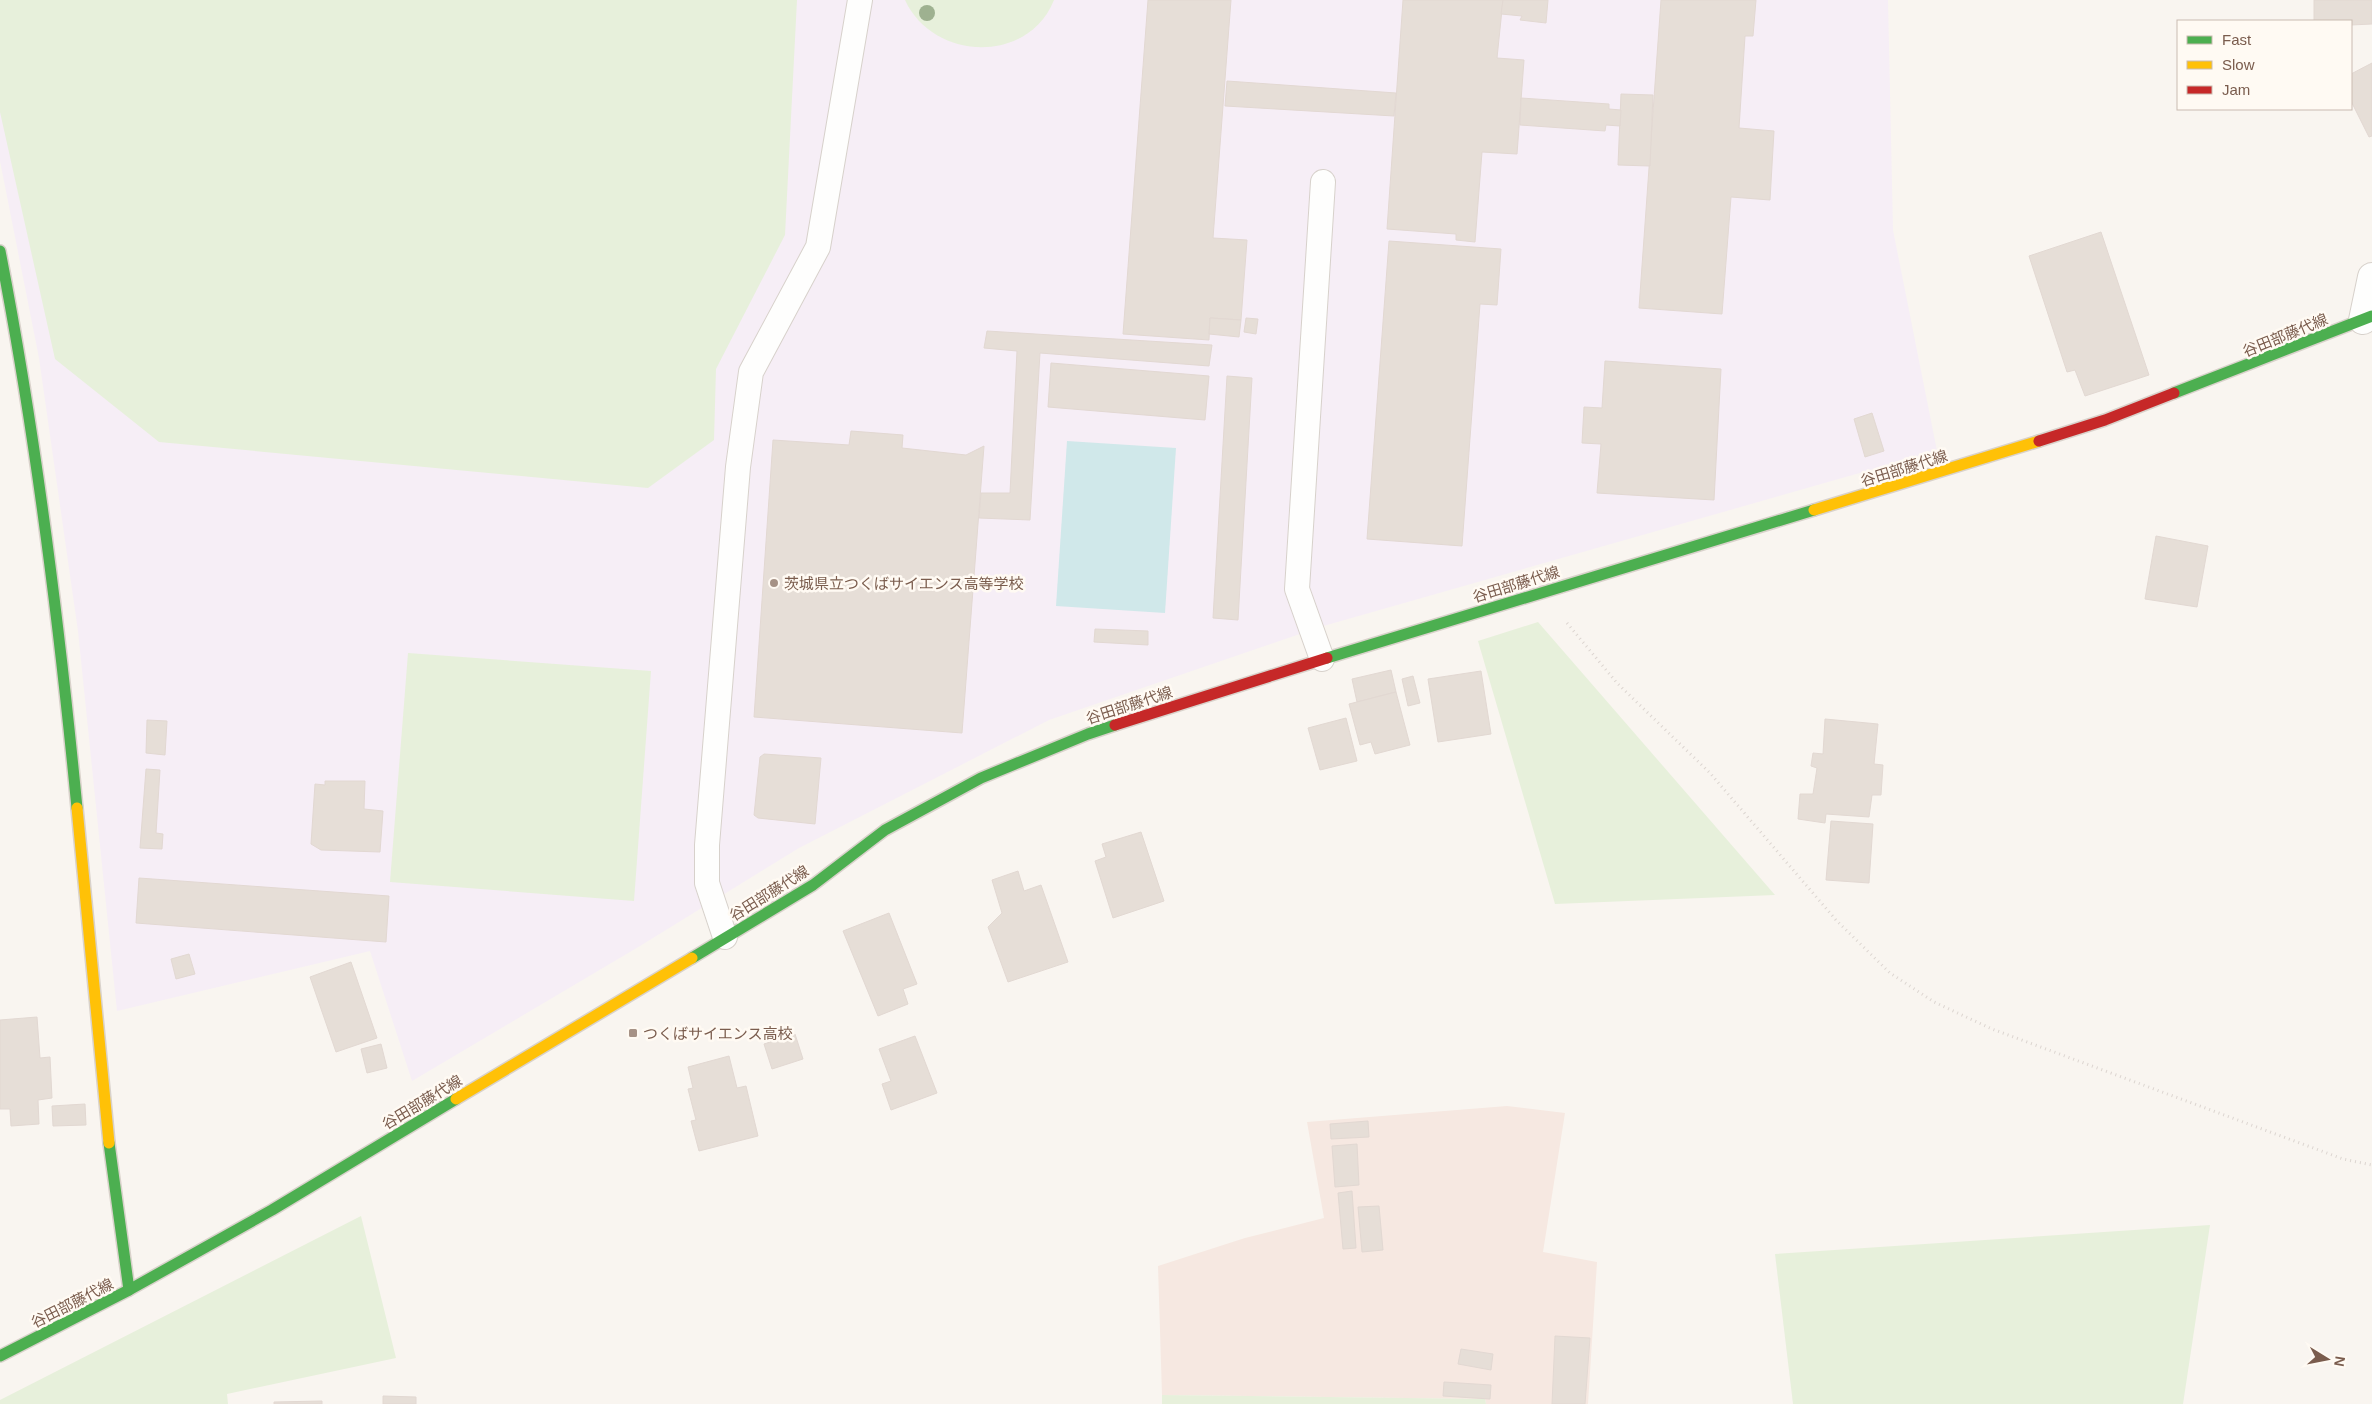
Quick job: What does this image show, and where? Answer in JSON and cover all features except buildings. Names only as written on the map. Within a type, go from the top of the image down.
[{"type":"main road","points":[[0,251],[22,364],[66,696],[109,1143],[129,1290]]},
{"type":"main road","name":"谷田部藤代線","points":[[0,1356],[129,1290],[272,1210],[812,884],[885,830],[981,778],[1088,734],[1322,659],[1952,469],[2105,420],[2368,318]]},
{"type":"street","points":[[2368,318],[2372,277]]},
{"type":"lane","points":[[725,937],[707,883],[707,845],[738,466],[751,372],[818,248],[860,0]]},
{"type":"lane","points":[[1322,659],[1297,589],[1323,182]]},
{"type":"path","points":[[1541,592],[1617,683],[1710,773],[1836,920],[1890,973],[1934,1002],[1992,1030],[2343,1159],[2372,1165]]},
{"type":"shaded area","name":"茨城県立つくばサイエンス高等学校","points":[[0,0],[1888,0],[1893,230],[1937,451],[1320,627],[1049,720],[799,848],[640,946],[412,1081],[370,951],[117,1011],[78,631],[39,358],[0,161]]},
{"type":"shaded area","points":[[1507,1106],[1565,1113],[1543,1252],[1597,1262],[1588,1404],[1486,1404],[1485,1399],[1162,1395],[1158,1266],[1245,1238],[1324,1218],[1307,1122]]},
{"type":"green space","points":[[0,0],[797,0],[785,235],[716,369],[714,440],[648,488],[159,442],[55,359],[0,112]]},
{"type":"green space","points":[[905,0],[1054,0],[1041,21],[1024,36],[1003,45],[980,47],[958,44],[936,35],[918,20]]},
{"type":"green space","points":[[1538,622],[1775,895],[1555,904],[1478,641]]},
{"type":"green space","points":[[408,653],[651,671],[634,901],[390,882]]},
{"type":"green space","points":[[361,1216],[396,1358],[227,1394],[228,1404],[0,1404],[0,1400]]},
{"type":"green space","points":[[2210,1225],[2183,1404],[1793,1404],[1775,1254]]},
{"type":"green space","points":[[1162,1395],[1485,1399],[1486,1404],[1162,1404]]},
{"type":"water","points":[[1067,441],[1176,448],[1165,613],[1056,606]]},
{"type":"traffic: fast","points":[[0,251],[25,389],[45,528],[77,808]]},
{"type":"traffic: fast","points":[[2174,393],[2372,316]]},
{"type":"traffic: fast","points":[[1327,658],[1814,510]]},
{"type":"traffic: fast","points":[[692,958],[813,885],[885,830],[981,778],[1088,734],[1115,725]]},
{"type":"traffic: fast","points":[[0,1356],[129,1290],[272,1210],[456,1099]]},
{"type":"traffic: fast","points":[[109,1143],[129,1290]]},
{"type":"traffic: slow","points":[[1814,510],[2039,441]]},
{"type":"traffic: slow","points":[[77,808],[109,1143]]},
{"type":"traffic: slow","points":[[456,1099],[692,958]]},
{"type":"traffic: jam","points":[[2039,441],[2105,420],[2174,393]]},
{"type":"traffic: jam","points":[[1115,725],[1327,658]]},
{"type":"place","name":"茨城県立つくばサイエンス高等学校","points":[[774,583]]},
{"type":"place","name":"つくばサイエンス高校","points":[[633,1033]]}]
